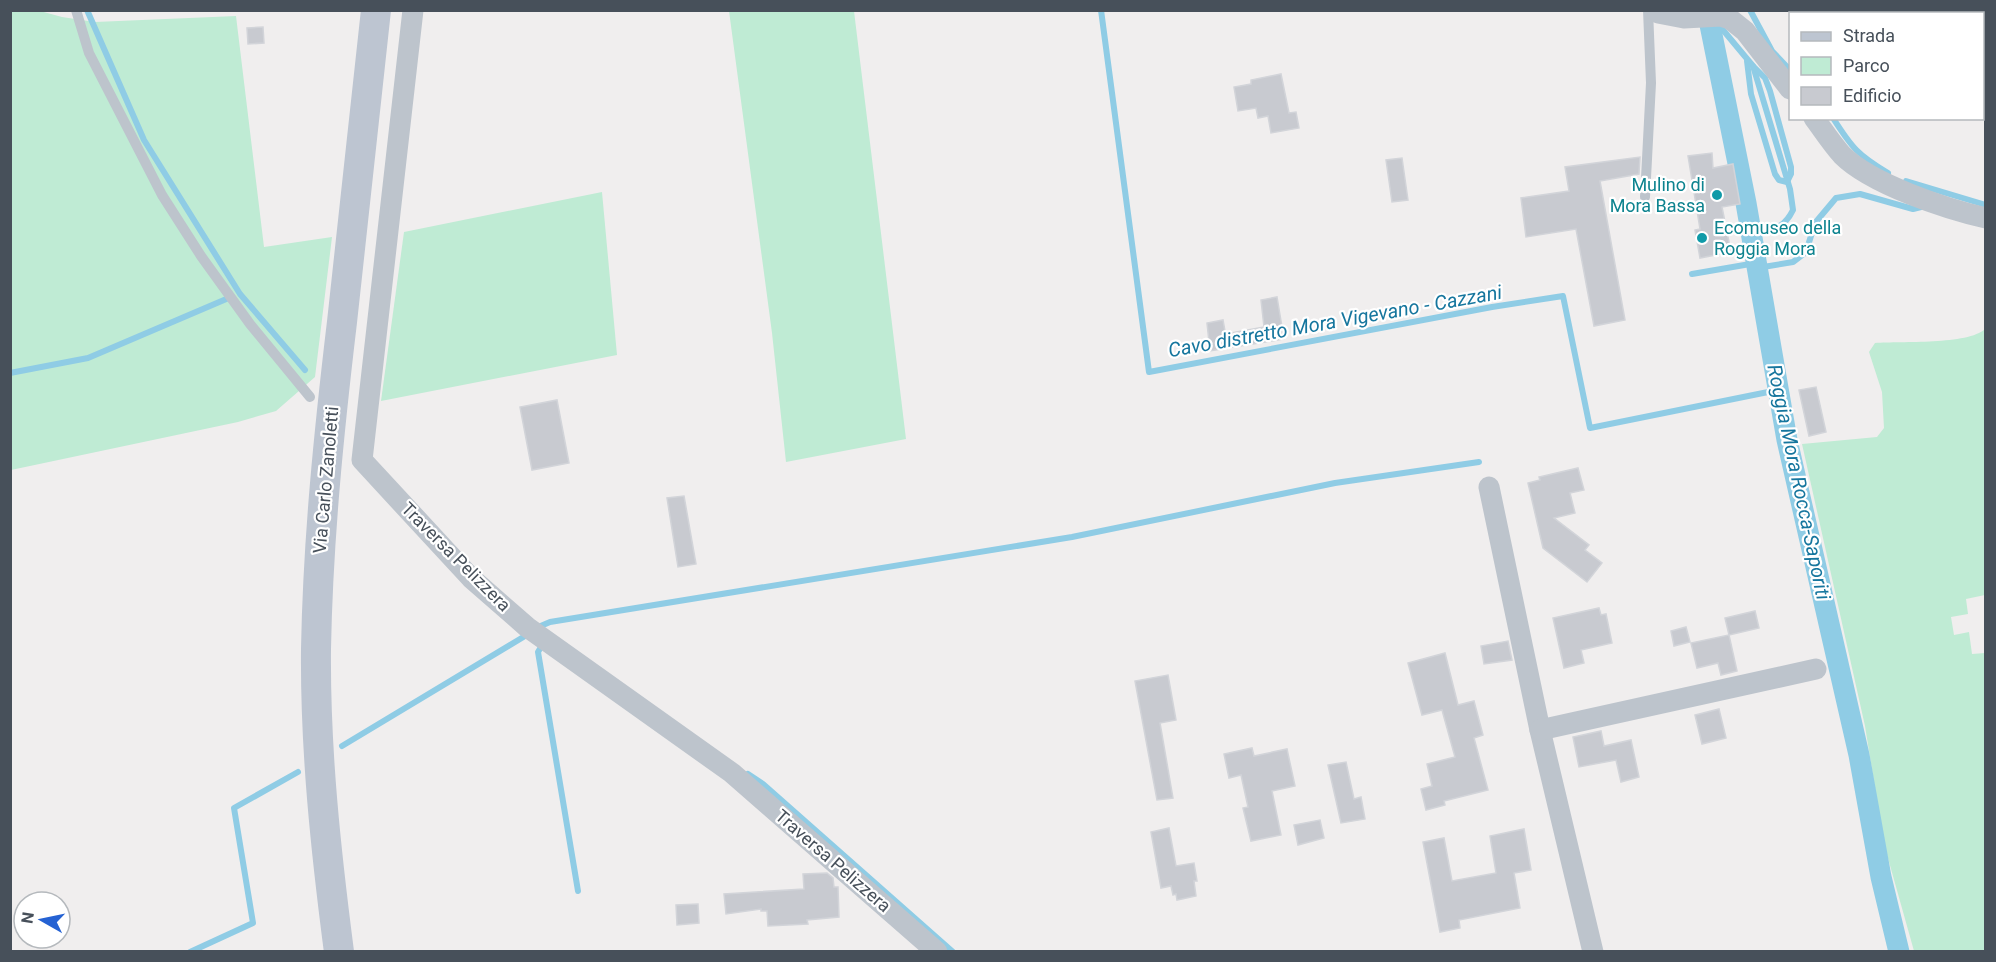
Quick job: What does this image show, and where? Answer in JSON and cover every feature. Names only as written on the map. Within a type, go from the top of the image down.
[{"type":"main road","name":"Via Carlo Zanoletti","points":[[339,951],[323,811],[319,751],[316,651],[320,540],[376,10]]},
{"type":"street","name":"Traversa Pelizzera","points":[[413,10],[362,460],[471,578],[527,627],[732,773],[937,951]]},
{"type":"street","points":[[1657,10],[1658,13],[1684,18],[1720,16],[1730,19],[1744,31],[1789,87]]},
{"type":"street","points":[[1816,120],[1843,156],[1877,180],[1924,199],[1986,218]]},
{"type":"street","points":[[1489,487],[1540,730],[1593,951]]},
{"type":"street","points":[[1540,730],[1816,669]]},
{"type":"lane","points":[[76,10],[89,53],[162,195],[226,291],[310,397]]},
{"type":"lane","points":[[1645,197],[1651,83],[1648,10]]},
{"type":"green space","points":[[10,11],[40,11],[95,22],[236,16],[264,247],[332,237],[315,377],[276,411],[238,422],[11,470]]},
{"type":"green space","points":[[729,11],[854,11],[906,439],[786,462],[772,333]]},
{"type":"green space","points":[[602,192],[617,355],[381,401],[404,232]]},
{"type":"green space","points":[[1985,329],[1985,595],[1966,599],[1968,614],[1951,617],[1954,635],[1969,632],[1972,654],[1985,653],[1985,951],[1914,951],[1884,844],[1865,726],[1802,444],[1877,437],[1884,428],[1882,392],[1869,352],[1875,343],[1950,340],[1964,338]]},
{"type":"building","points":[[263,27],[264,43],[248,44],[247,28]]},
{"type":"building","points":[[1281,74],[1289,113],[1296,112],[1299,128],[1271,133],[1268,116],[1258,118],[1256,108],[1238,111],[1234,87],[1251,84],[1251,80]]},
{"type":"building","points":[[1712,153],[1713,168],[1733,164],[1740,204],[1722,207],[1731,252],[1700,258],[1695,230],[1700,229],[1688,156]]},
{"type":"building","points":[[1640,157],[1639,174],[1600,181],[1625,320],[1594,326],[1576,229],[1526,237],[1521,198],[1569,191],[1565,167]]},
{"type":"building","points":[[1402,158],[1408,200],[1392,202],[1386,160]]},
{"type":"building","points":[[1277,297],[1284,339],[1228,348],[1225,334],[1264,327],[1261,300]]},
{"type":"building","points":[[1223,320],[1228,348],[1210,351],[1207,323]]},
{"type":"building","points":[[1816,387],[1826,432],[1809,436],[1799,390]]},
{"type":"building","points":[[557,400],[569,463],[532,470],[520,407]]},
{"type":"building","points":[[1578,468],[1584,490],[1570,493],[1575,513],[1554,518],[1589,545],[1585,550],[1602,563],[1587,582],[1543,548],[1528,483],[1540,480],[1539,477]]},
{"type":"building","points":[[684,496],[696,564],[678,567],[667,498]]},
{"type":"building","points":[[1599,608],[1601,615],[1606,614],[1612,643],[1581,650],[1584,663],[1564,668],[1553,618]]},
{"type":"building","points":[[1755,611],[1759,628],[1729,635],[1725,618]]},
{"type":"building","points":[[1686,627],[1690,642],[1674,646],[1671,631]]},
{"type":"building","points":[[1729,635],[1737,671],[1721,675],[1718,663],[1697,668],[1691,643]]},
{"type":"building","points":[[1508,641],[1512,660],[1484,664],[1481,646]]},
{"type":"building","points":[[1445,653],[1458,705],[1474,701],[1483,735],[1474,738],[1488,790],[1444,801],[1445,805],[1426,810],[1421,789],[1432,786],[1427,764],[1455,757],[1442,710],[1422,715],[1408,663]]},
{"type":"building","points":[[1168,675],[1176,720],[1160,723],[1173,798],[1157,800],[1135,681]]},
{"type":"building","points":[[1719,709],[1726,738],[1702,744],[1695,715]]},
{"type":"building","points":[[1601,731],[1604,746],[1631,740],[1639,777],[1621,782],[1616,760],[1579,767],[1573,737]]},
{"type":"building","points":[[1252,748],[1254,756],[1287,749],[1295,786],[1272,791],[1281,835],[1251,841],[1243,808],[1248,807],[1241,775],[1229,778],[1224,754]]},
{"type":"building","points":[[1346,762],[1354,799],[1361,797],[1365,819],[1341,823],[1328,765]]},
{"type":"building","points":[[1320,820],[1324,838],[1298,845],[1294,825]]},
{"type":"building","points":[[1169,828],[1176,866],[1194,863],[1197,881],[1194,881],[1196,896],[1177,900],[1171,886],[1161,888],[1151,832]]},
{"type":"building","points":[[1524,829],[1531,870],[1514,873],[1520,908],[1459,920],[1460,928],[1440,932],[1423,842],[1444,838],[1452,881],[1496,873],[1490,836]]},
{"type":"building","points":[[827,873],[833,878],[834,887],[838,887],[839,917],[807,920],[808,924],[768,926],[767,911],[761,911],[761,909],[726,914],[724,894],[804,889],[803,874]]},
{"type":"building","points":[[698,904],[699,923],[677,925],[676,905]]},
{"type":"waterway","points":[[87,10],[144,140],[240,294],[305,370]]},
{"type":"waterway","name":"Cavo distretto Mora Vigevano - Cazzani","points":[[1101,10],[1149,372],[1492,307],[1563,296],[1590,428],[1778,390]]},
{"type":"waterway","name":"Roggia Mora Rocca-Saporiti","points":[[1707,10],[1746,203],[1787,440],[1859,755],[1881,877],[1899,952]]},
{"type":"waterway","name":"Cavo distretto Mora Vigevano - Cazzani","points":[[1750,10],[1772,51],[1789,69]]},
{"type":"waterway","points":[[1710,27],[1723,30],[1753,66],[1790,189],[1793,210],[1785,221],[1771,230],[1751,234]]},
{"type":"waterway","points":[[1747,61],[1751,94],[1775,174],[1779,180],[1787,182],[1791,174],[1791,167],[1770,91],[1765,78],[1754,67]]},
{"type":"waterway","name":"Cavo distretto Mora Vigevano - Cazzani","points":[[1834,120],[1856,150],[1888,173]]},
{"type":"waterway","name":"Cavo distretto Mora Vigevano - Cazzani","points":[[1906,181],[1986,205]]},
{"type":"waterway","name":"Cavo distretto Mora Vigevano - Cazzani","points":[[1757,268],[1793,262],[1806,252],[1815,223],[1836,198],[1860,194],[1913,209],[1921,207],[1927,189]]},
{"type":"waterway","points":[[1692,274],[1756,263]]},
{"type":"waterway","points":[[10,373],[88,358],[231,297]]},
{"type":"waterway","points":[[536,628],[550,622],[1072,537],[1335,483],[1479,462]]},
{"type":"waterway","points":[[342,746],[525,636]]},
{"type":"waterway","points":[[541,647],[538,652],[578,891]]},
{"type":"waterway","points":[[190,952],[253,923],[234,808],[298,772]]},
{"type":"waterway","points":[[748,774],[763,784],[953,952]]},
{"type":"place","name":"Mulino di Mora Bassa","points":[[1717,195]]},
{"type":"place","name":"Ecomuseo della Roggia Mora","points":[[1702,238]]}]
